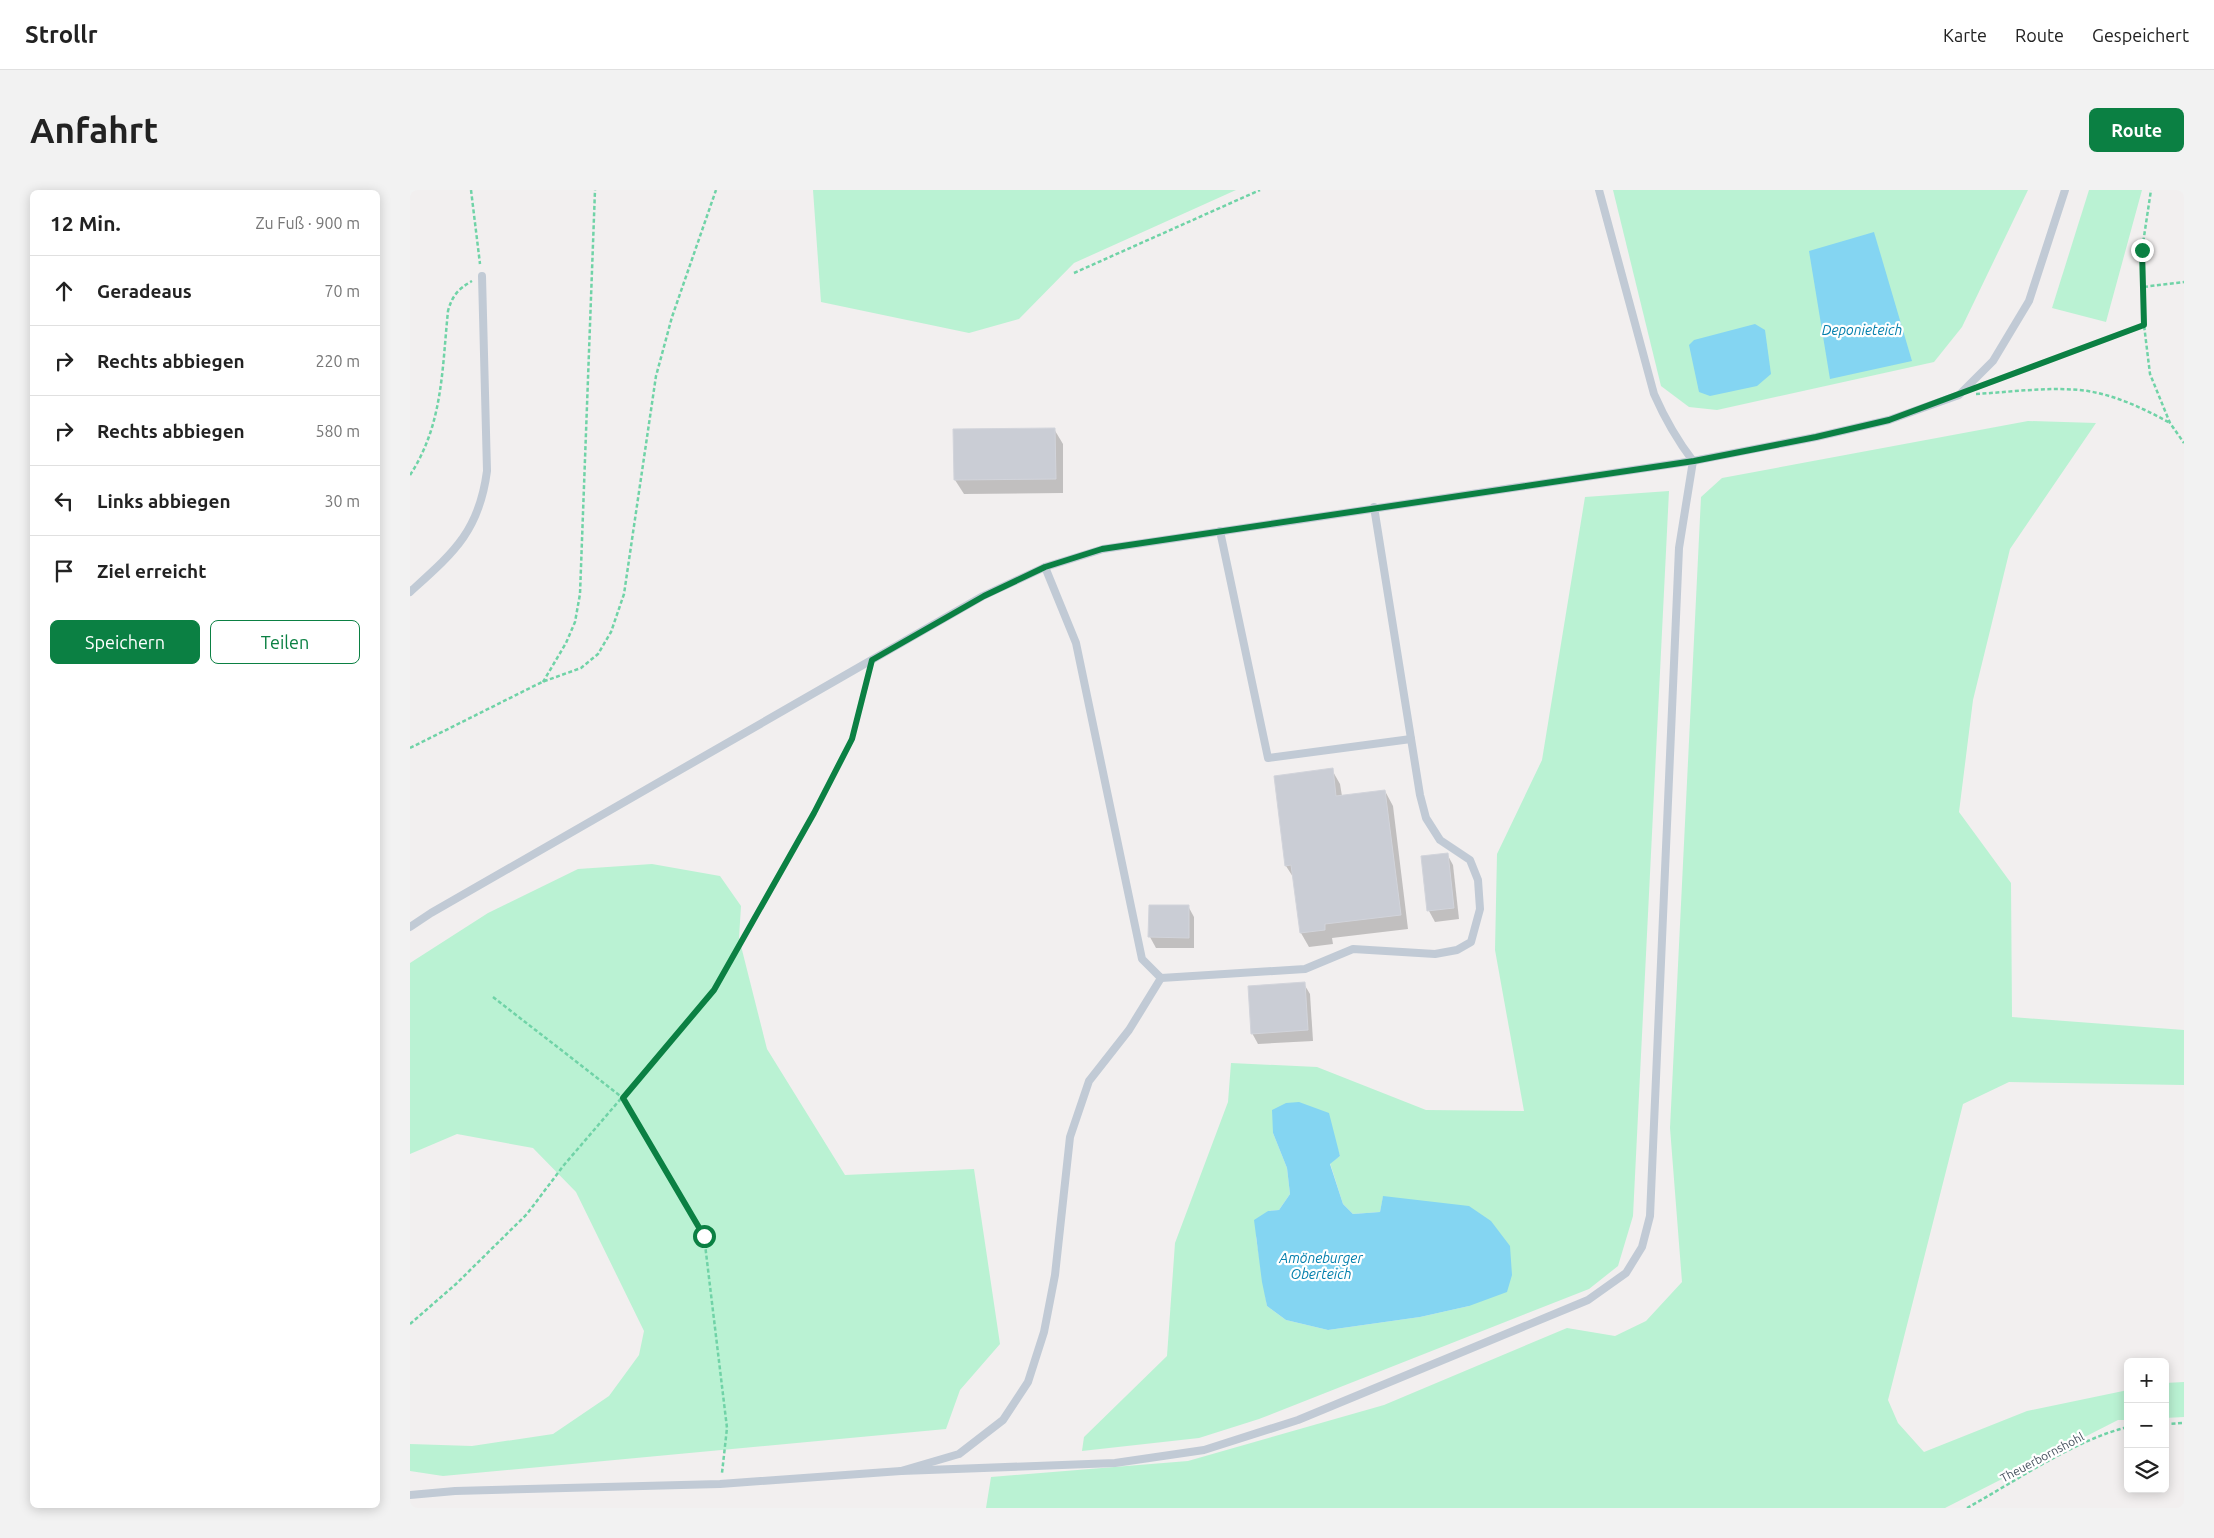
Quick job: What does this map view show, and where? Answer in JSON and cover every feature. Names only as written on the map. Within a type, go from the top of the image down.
[{"type":"lane","points":[[410,1495],[455,1491],[720,1484],[902,1471],[1115,1463],[1204,1450],[1298,1420],[1588,1300],[1626,1273],[1642,1247],[1650,1216],[1679,548],[1694,461],[1665,420],[1654,394],[1599,190]]},
{"type":"lane","points":[[410,927],[431,913],[984,596],[1045,567],[1102,549],[1374,507],[1694,461],[1816,437],[1889,420],[1959,395],[1993,361],[2029,301],[2066,190]]},
{"type":"lane","points":[[410,592],[446,559],[465,536],[480,507],[487,472],[482,276]]},
{"type":"lane","points":[[1045,567],[1076,643],[1142,959],[1161,978],[1305,969],[1353,949],[1435,954],[1458,950],[1471,942],[1480,909],[1478,880],[1470,860],[1440,840],[1426,818],[1411,739],[1374,507]]},
{"type":"lane","points":[[1220,531],[1268,758],[1411,739]]},
{"type":"lane","points":[[902,1471],[959,1454],[1004,1420],[1028,1382],[1044,1332],[1055,1275],[1070,1137],[1076,1118],[1089,1081],[1129,1030],[1161,978]]},
{"type":"path","points":[[410,475],[424,451],[436,417],[448,311],[451,300],[462,286],[482,276],[470,190]]},
{"type":"path","points":[[542,682],[566,643],[575,622],[580,594],[595,190]]},
{"type":"path","points":[[410,748],[542,682],[580,668],[598,654],[611,632],[622,601],[634,541],[656,376],[672,317],[716,190]]},
{"type":"path","points":[[1074,273],[1260,190]]},
{"type":"path","points":[[2151,190],[2142,250],[2144,325],[2150,374],[2170,423],[2184,443]]},
{"type":"path","points":[[2143,287],[2184,282]]},
{"type":"path","points":[[1986,385],[2144,325]]},
{"type":"path","points":[[1959,395],[2058,389],[2089,392],[2119,399],[2147,410],[2170,423]]},
{"type":"path","points":[[410,1324],[456,1284],[527,1214],[564,1165],[714,990],[814,813],[852,739],[872,660]]},
{"type":"path","points":[[493,997],[623,1098],[704,1236],[727,1428],[720,1484]]},
{"type":"path","points":[[2169,1424],[2184,1423]]},
{"type":"path","name":"Theuerbornshohl","points":[[1967,1508],[2068,1451],[2107,1433],[2124,1428]]},
{"type":"green space","points":[[813,190],[1236,190],[1074,263],[1019,319],[969,333],[821,302]]},
{"type":"green space","points":[[1613,190],[2028,190],[1962,327],[1934,362],[1717,410],[1689,407],[1661,386]]},
{"type":"green space","points":[[2089,190],[2142,190],[2106,322],[2052,308]]},
{"type":"green space","points":[[2028,421],[2096,423],[2010,549],[1973,700],[1959,812],[2011,883],[2012,1017],[2184,1030],[2184,1085],[2009,1082],[1963,1104],[1888,1400],[1898,1423],[1924,1452],[2027,1411],[2124,1391],[2124,1420],[2118,1420],[1945,1508],[986,1508],[991,1477],[1188,1461],[1384,1405],[1567,1328],[1615,1336],[1646,1321],[1682,1282],[1670,1128],[1701,497],[1722,478]]},
{"type":"green space","points":[[1669,491],[1633,1216],[1618,1266],[1589,1289],[1259,1419],[1199,1438],[1082,1451],[1084,1437],[1167,1356],[1175,1243],[1228,1102],[1231,1063],[1317,1067],[1426,1110],[1524,1111],[1495,950],[1497,854],[1542,760],[1585,497]],"holes":[[[1273,1133],[1335,1141],[1340,1156],[1330,1163],[1343,1204],[1353,1214],[1380,1212],[1383,1197],[1469,1306],[1420,1317],[1328,1330],[1286,1320],[1267,1306],[1256,1237],[1268,1211],[1279,1210],[1290,1194],[1287,1168]]]},
{"type":"green space","points":[[652,864],[720,876],[741,906],[739,938],[767,1049],[845,1175],[974,1169],[1000,1344],[960,1390],[946,1429],[443,1476],[410,1471],[410,1444],[472,1446],[553,1434],[609,1396],[639,1355],[644,1331],[576,1192],[533,1148],[457,1134],[410,1154],[410,963],[488,913],[578,869]]},
{"type":"green space","points":[[2184,1382],[2184,1417],[2169,1418],[2169,1383]]},
{"type":"water","name":"Deponieteich","points":[[1874,232],[1912,361],[1830,379],[1809,251]]},
{"type":"water","points":[[1755,324],[1765,330],[1771,374],[1757,386],[1710,396],[1699,392],[1689,345],[1694,340]]},
{"type":"water","name":"Amöneburger Oberteich","points":[[1299,1102],[1329,1113],[1340,1156],[1330,1164],[1343,1204],[1353,1214],[1380,1212],[1383,1196],[1469,1206],[1491,1221],[1510,1246],[1512,1275],[1507,1292],[1469,1306],[1420,1317],[1328,1330],[1286,1320],[1267,1306],[1254,1220],[1268,1211],[1279,1210],[1290,1194],[1287,1168],[1273,1133],[1272,1110],[1286,1103]]},
{"type":"building","points":[[1055,428],[1056,479],[954,480],[953,429]]},
{"type":"building","points":[[1333,768],[1336,796],[1385,790],[1401,915],[1325,924],[1325,930],[1300,933],[1291,865],[1285,866],[1274,776]]},
{"type":"building","points":[[1448,853],[1454,908],[1427,911],[1421,856]]},
{"type":"building","points":[[1149,905],[1189,905],[1189,938],[1148,937]]},
{"type":"building","points":[[1305,982],[1308,1030],[1251,1034],[1248,986]]},
{"type":"route","points":[[704,1236],[623,1098],[714,990],[814,813],[852,739],[872,660],[984,596],[1045,567],[1102,549],[1374,507],[1694,461],[1816,437],[1889,420],[2144,325],[2142,250]]}]
